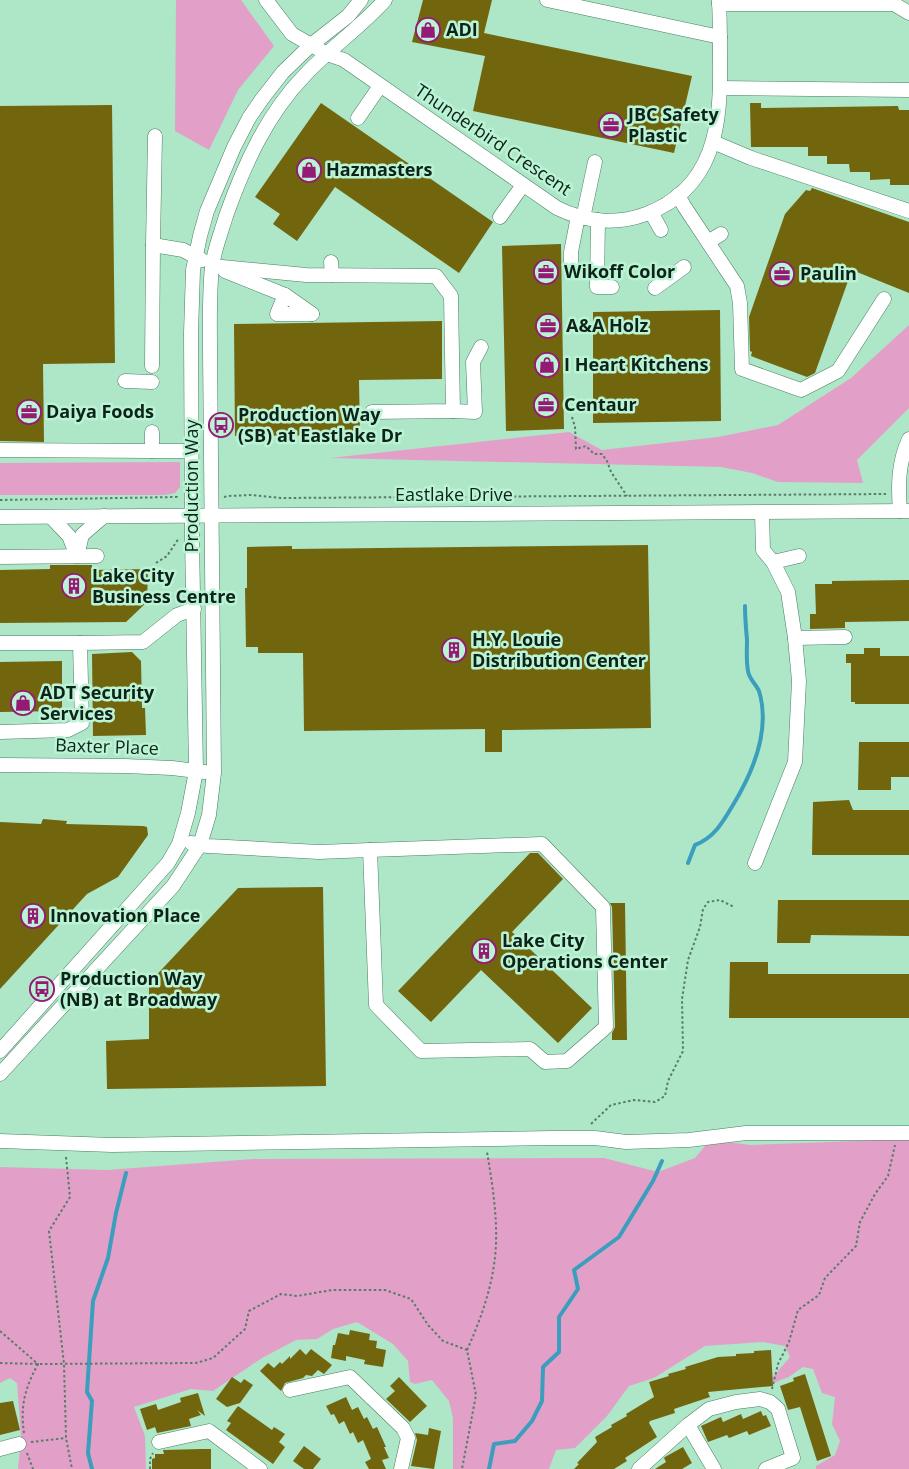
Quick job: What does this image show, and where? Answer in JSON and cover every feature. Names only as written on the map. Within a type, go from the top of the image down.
[{"type":"street","name":"Production Way","points":[[0,1051],[168,863],[180,840],[188,813],[196,771],[191,332],[195,256],[207,211],[234,147],[249,118],[283,72],[311,45],[348,16],[361,0]]},
{"type":"street","name":"Production Way","points":[[0,1074],[173,886],[200,844],[209,815],[214,773],[210,303],[212,266],[218,240],[242,175],[267,123],[304,75],[371,16],[385,0]]},
{"type":"street","points":[[546,0],[720,37]]},
{"type":"street","name":"Thunderbird Crescent","points":[[270,1],[292,34],[327,54],[344,60],[557,208],[580,217],[598,220],[635,218],[651,212],[678,195],[700,172],[713,142],[718,116],[720,88],[719,2]]},
{"type":"street","points":[[719,2],[894,4],[909,13]]},
{"type":"street","points":[[358,118],[380,86]]},
{"type":"street","points":[[720,88],[909,90]]},
{"type":"street","points":[[152,366],[155,136]]},
{"type":"street","points":[[713,142],[752,158],[909,210]]},
{"type":"street","points":[[571,262],[571,252],[595,162]]},
{"type":"street","points":[[500,216],[523,185]]},
{"type":"street","points":[[678,195],[737,286],[740,303],[742,369],[801,390],[838,371],[884,299]]},
{"type":"street","points":[[651,212],[661,230]]},
{"type":"street","points":[[598,220],[597,287],[612,287]]},
{"type":"street","points":[[708,242],[721,234]]},
{"type":"street","points":[[153,245],[183,250],[212,266],[285,295]]},
{"type":"street","points":[[212,266],[306,275],[331,269],[436,276],[450,296],[453,412]]},
{"type":"street","points":[[655,288],[684,267]]},
{"type":"street","points":[[372,412],[474,412],[473,362],[482,347]]},
{"type":"street","points":[[125,381],[152,382]]},
{"type":"street","points":[[152,432],[152,451]]},
{"type":"street","points":[[904,511],[899,494],[899,473],[904,450],[909,439]]},
{"type":"street","points":[[0,450],[192,451]]},
{"type":"street","name":"Eastlake Drive","points":[[0,517],[904,511]]},
{"type":"street","points":[[754,863],[795,762],[799,681],[788,592],[773,562],[763,550],[762,513]]},
{"type":"street","points":[[51,516],[69,536],[77,556]]},
{"type":"street","points":[[77,556],[82,535],[104,516]]},
{"type":"street","points":[[0,556],[97,556]]},
{"type":"street","points":[[773,562],[799,556]]},
{"type":"street","points":[[0,643],[143,642],[177,615],[194,609]]},
{"type":"street","points":[[795,638],[846,637]]},
{"type":"street","points":[[0,732],[68,730],[82,723],[80,643]]},
{"type":"street","name":"Baxter Place","points":[[0,765],[125,766],[172,768],[214,773]]},
{"type":"street","points":[[180,840],[208,846],[319,852],[370,850],[542,844],[604,907],[606,1027],[567,1061],[546,1062],[530,1049],[421,1050],[376,1005],[370,850]]},
{"type":"street","points":[[0,1141],[112,1145],[577,1138],[626,1142],[689,1140],[746,1133],[903,1133]]},
{"type":"street","points":[[290,1390],[350,1377],[403,1428],[408,1438],[401,1469]]},
{"type":"street","points":[[639,1469],[688,1425],[709,1409],[717,1406],[760,1400],[770,1402],[776,1406],[780,1413],[793,1458],[766,1469]]},
{"type":"street","points":[[688,1425],[714,1469]]},
{"type":"street","points":[[159,1442],[209,1431],[260,1469]]},
{"type":"street","points":[[0,1449],[22,1444]]},
{"type":"path","points":[[572,417],[575,427],[576,449],[586,446],[594,454],[602,454],[627,496]]},
{"type":"path","points":[[227,497],[251,495],[282,498],[899,494]]},
{"type":"path","points":[[0,500],[179,498]]},
{"type":"path","points":[[156,563],[167,556],[179,538]]},
{"type":"path","points":[[577,1138],[610,1106],[634,1100],[655,1102],[665,1096],[668,1081],[683,1051],[682,999],[688,960],[700,927],[703,909],[708,902],[720,900],[734,907]]},
{"type":"path","points":[[770,1402],[778,1364],[789,1342],[798,1310],[819,1295],[825,1278],[856,1246],[860,1222],[875,1194],[888,1176],[903,1133]]},
{"type":"path","points":[[462,1469],[476,1395],[467,1350],[476,1330],[488,1293],[496,1244],[494,1192],[484,1140]]},
{"type":"path","points":[[65,1142],[70,1197],[49,1230],[64,1364],[66,1438],[72,1469]]},
{"type":"path","points":[[0,1363],[196,1363],[213,1358],[245,1329],[249,1311],[281,1294],[297,1296],[332,1290],[385,1290],[411,1299],[428,1325],[443,1341],[467,1350]]},
{"type":"path","points":[[0,1331],[38,1364]]},
{"type":"path","points":[[33,1469],[22,1444],[23,1399],[27,1384],[38,1364]]},
{"type":"path","points":[[22,1444],[66,1438]]},
{"type":"path","points":[[150,1469],[150,1459],[159,1442]]},
{"type":"shaded area","points":[[176,0],[241,0],[274,46],[238,90],[209,150],[175,131]]},
{"type":"shaded area","points":[[909,325],[909,408],[857,460],[863,483],[778,482],[752,473],[721,467],[330,458],[569,432],[602,450],[718,437],[778,425],[851,378]]},
{"type":"shaded area","points":[[180,462],[180,487],[175,493],[165,495],[0,495],[0,463]]},
{"type":"shaded area","points":[[909,1139],[909,1469],[816,1469],[816,1466],[835,1455],[840,1441],[832,1424],[835,1397],[822,1393],[813,1369],[803,1367],[789,1377],[773,1383],[772,1378],[790,1357],[785,1346],[763,1342],[705,1346],[654,1378],[629,1386],[607,1416],[575,1448],[556,1450],[549,1469],[453,1469],[453,1418],[449,1401],[432,1380],[415,1384],[410,1382],[408,1361],[393,1344],[357,1322],[333,1329],[317,1339],[296,1340],[262,1358],[213,1391],[191,1389],[134,1407],[145,1436],[146,1469],[18,1469],[21,1436],[17,1383],[10,1378],[0,1383],[0,1167],[107,1170],[253,1159],[604,1158],[658,1172],[695,1158],[710,1140],[751,1145]]},
{"type":"building","points":[[423,0],[492,0],[484,33],[692,76],[674,153],[473,111],[485,56],[412,42]]},
{"type":"building","points":[[321,103],[493,222],[459,273],[335,187],[297,241],[273,224],[280,214],[255,197]]},
{"type":"building","points":[[750,103],[761,103],[761,108],[898,106],[899,110],[909,110],[909,185],[890,185],[890,179],[870,180],[870,172],[850,172],[849,164],[827,164],[827,156],[808,156],[808,147],[751,147]]},
{"type":"building","points":[[112,105],[115,363],[43,364],[44,442],[0,441],[0,106]]},
{"type":"building","points":[[812,188],[909,222],[909,293],[852,270],[815,373],[807,377],[751,356],[749,317],[785,214],[806,190],[810,191]]},
{"type":"building","points":[[561,244],[564,429],[506,431],[502,246]]},
{"type":"building","points":[[720,310],[721,421],[593,423],[593,312]]},
{"type":"building","points":[[442,321],[442,379],[359,380],[360,435],[235,436],[234,324]]},
{"type":"building","name":"H.Y. Louie Distribution Center","points":[[648,545],[651,728],[502,730],[502,752],[485,752],[485,729],[304,731],[303,653],[258,653],[258,647],[246,647],[245,588],[247,588],[247,547],[292,546],[292,549]]},
{"type":"building","name":"Lake City Business Centre","points":[[50,565],[92,565],[92,570],[148,569],[147,602],[126,622],[0,623],[0,570],[50,569]]},
{"type":"building","points":[[909,580],[909,621],[845,622],[845,628],[810,629],[810,614],[816,614],[815,584],[832,584],[832,581]]},
{"type":"building","points":[[864,648],[880,648],[880,656],[909,656],[909,704],[855,704],[855,702],[851,702],[851,663],[846,663],[846,654],[864,654]]},
{"type":"building","points":[[132,652],[141,661],[142,708],[145,708],[146,735],[93,736],[92,654]]},
{"type":"building","points":[[62,661],[62,711],[0,712],[0,662]]},
{"type":"building","points":[[859,742],[909,742],[909,777],[891,777],[891,790],[858,790]]},
{"type":"building","points":[[849,800],[853,810],[909,810],[909,855],[812,855],[813,802]]},
{"type":"building","name":"Innovation Place","points":[[43,819],[67,821],[66,824],[143,826],[147,827],[148,835],[118,877],[87,894],[0,989],[0,822],[41,824]]},
{"type":"building","name":"Lake City Operations Center","points":[[530,853],[538,853],[563,879],[512,932],[592,1008],[558,1043],[481,970],[431,1022],[398,991]]},
{"type":"building","points":[[323,887],[326,1086],[107,1089],[106,1041],[149,1039],[149,983],[238,888]]},
{"type":"building","points":[[778,900],[909,900],[909,936],[811,935],[810,943],[777,943]]},
{"type":"building","points":[[610,903],[625,903],[627,1040],[612,1040],[612,1033],[615,1027],[612,907]]},
{"type":"building","points":[[730,962],[768,962],[768,974],[909,974],[909,1018],[729,1018]]},
{"type":"building","points":[[350,1330],[370,1334],[369,1340],[377,1341],[376,1348],[386,1350],[383,1367],[364,1364],[365,1360],[346,1356],[346,1361],[331,1358],[333,1345],[335,1345],[338,1333],[349,1335]]},
{"type":"building","points":[[300,1349],[306,1355],[311,1349],[332,1365],[324,1374],[318,1370],[312,1376],[306,1375],[303,1378],[285,1383],[281,1391],[260,1371],[268,1363],[274,1368],[280,1362],[282,1364]]},
{"type":"building","points":[[771,1350],[773,1386],[708,1392],[710,1397],[674,1409],[675,1413],[650,1421],[649,1423],[657,1437],[625,1458],[627,1461],[614,1469],[574,1469],[579,1464],[577,1463],[597,1442],[595,1437],[627,1416],[626,1414],[654,1397],[649,1382],[686,1369],[685,1367],[718,1357]]},
{"type":"building","points":[[805,1374],[831,1456],[817,1461],[800,1407],[788,1410],[780,1386],[794,1381],[793,1378]]},
{"type":"building","points":[[232,1377],[241,1383],[244,1379],[253,1385],[240,1403],[227,1407],[216,1399]]},
{"type":"building","points":[[399,1377],[427,1406],[410,1422],[386,1399],[395,1391],[390,1386]]},
{"type":"building","points":[[198,1393],[205,1416],[197,1410],[201,1415],[189,1419],[191,1426],[157,1433],[155,1427],[147,1430],[140,1409],[156,1404],[158,1410],[181,1402],[180,1398]]},
{"type":"building","points":[[346,1397],[352,1410],[358,1407],[364,1419],[367,1417],[373,1429],[377,1427],[389,1458],[382,1460],[386,1469],[369,1469],[365,1462],[371,1459],[363,1440],[358,1443],[353,1432],[350,1434],[344,1421],[339,1424],[334,1414],[331,1415],[326,1406]]},
{"type":"building","points":[[13,1401],[20,1430],[0,1435],[0,1403]]},
{"type":"building","points":[[238,1406],[272,1430],[274,1427],[285,1434],[279,1442],[285,1447],[273,1464],[226,1430],[231,1423],[227,1421]]},
{"type":"building","points":[[761,1411],[763,1416],[766,1415],[771,1426],[749,1435],[747,1431],[729,1438],[727,1435],[708,1442],[701,1426],[721,1417],[723,1422],[741,1414],[743,1419]]},
{"type":"building","points":[[429,1428],[441,1431],[434,1469],[411,1466],[417,1440],[415,1433],[428,1435]]},
{"type":"building","points":[[304,1446],[321,1459],[313,1469],[304,1469],[293,1461]]},
{"type":"building","points":[[683,1447],[692,1463],[682,1469],[655,1469],[666,1462],[665,1457]]},
{"type":"building","points":[[211,1449],[211,1469],[152,1469],[152,1459],[155,1458],[155,1454],[164,1454],[163,1450]]},
{"type":"waterway","points":[[688,863],[695,845],[713,834],[726,817],[747,779],[758,750],[763,721],[762,706],[759,691],[750,677],[747,667],[745,606]]},
{"type":"waterway","points":[[489,1469],[494,1444],[515,1441],[532,1421],[542,1401],[543,1367],[559,1352],[559,1317],[578,1289],[574,1270],[619,1237],[653,1181],[662,1161]]},
{"type":"waterway","points":[[92,1469],[88,1453],[92,1401],[87,1392],[93,1301],[108,1258],[126,1173]]},
{"type":"place","name":"ADI","points":[[428,30]]},
{"type":"place","name":"JBC Safety Plastic","points":[[611,125]]},
{"type":"place","name":"Hazmasters","points":[[309,170]]},
{"type":"place","name":"Wikoff Color","points":[[546,272]]},
{"type":"place","name":"Paulin","points":[[782,274]]},
{"type":"place","name":"A&A Holz","points":[[548,326]]},
{"type":"place","name":"I Heart Kitchens","points":[[547,365]]},
{"type":"place","name":"Centaur","points":[[546,405]]},
{"type":"place","name":"Daiya Foods","points":[[29,412]]},
{"type":"place","name":"Production Way (SB) at Eastlake Dr","points":[[221,425]]},
{"type":"place","name":"Lake City Business Centre","points":[[74,586]]},
{"type":"place","name":"H.Y. Louie Distribution Center","points":[[454,650]]},
{"type":"place","name":"ADT Security Services","points":[[23,703]]},
{"type":"place","name":"Innovation Place","points":[[33,916]]},
{"type":"place","name":"Lake City Operations Center","points":[[484,951]]},
{"type":"place","name":"Production Way (NB) at Broadway","points":[[42,989]]}]
